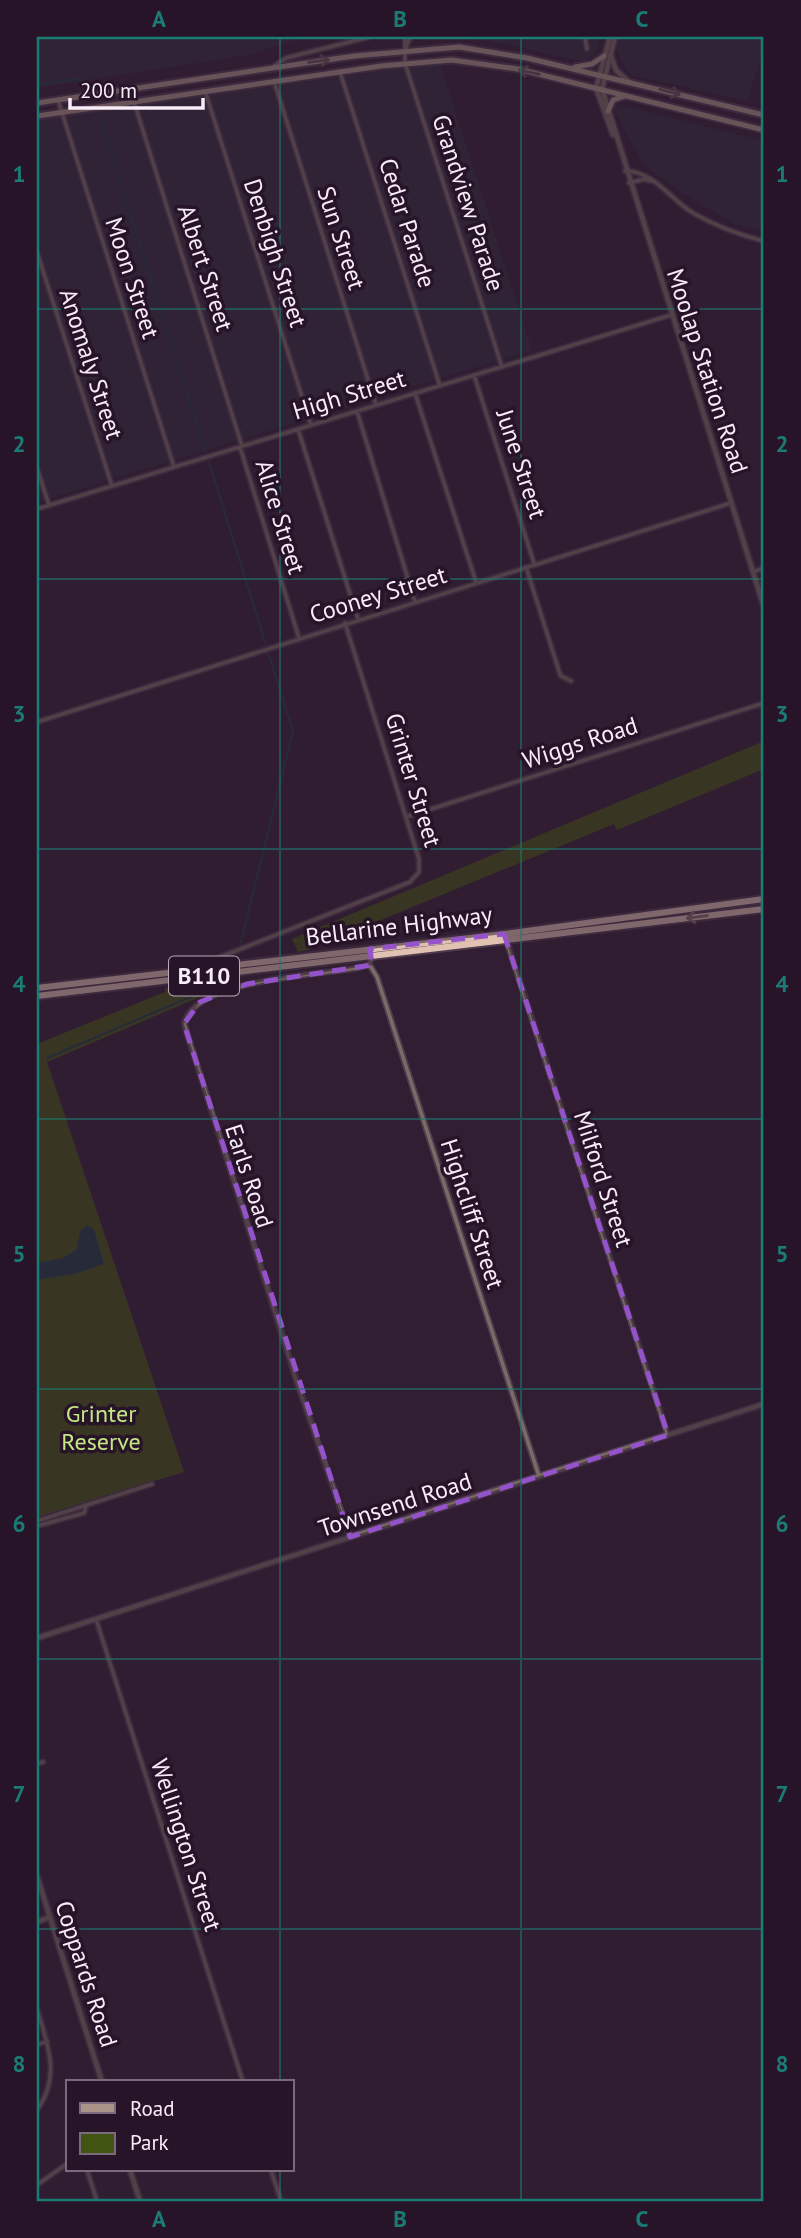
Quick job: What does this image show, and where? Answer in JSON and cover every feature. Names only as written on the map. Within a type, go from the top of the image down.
[{"type":"highway","name":"Bellarine Highway","points":[[37,991],[370,956],[764,899]]},
{"type":"highway","name":"Bellarine Highway","points":[[505,937],[764,909]]},
{"type":"highway","name":"Bellarine Highway","points":[[37,991],[221,966],[370,956]]},
{"type":"highway","points":[[208,975],[221,966]]},
{"type":"main road","points":[[37,103],[406,49],[480,49],[568,67],[764,115]]},
{"type":"main road","points":[[568,67],[585,66],[604,55]]},
{"type":"main road","points":[[37,116],[405,63],[452,60],[489,64],[764,130]]},
{"type":"main road","points":[[608,111],[613,100],[628,96]]},
{"type":"street","points":[[271,68],[286,58],[369,37]]},
{"type":"street","name":"Grandview Parade","points":[[407,37],[405,63],[502,367]]},
{"type":"street","points":[[584,37],[587,49]]},
{"type":"street","points":[[600,75],[610,52],[612,37]]},
{"type":"street","points":[[599,89],[604,55],[612,37]]},
{"type":"street","points":[[610,52],[616,70],[630,82]]},
{"type":"street","name":"Cedar Parade","points":[[340,72],[440,386]]},
{"type":"street","name":"Sun Street","points":[[274,81],[376,405]]},
{"type":"street","name":"Moolap Station Road","points":[[599,89],[617,146]]},
{"type":"street","name":"Moolap Station Road","points":[[599,89],[764,607]]},
{"type":"street","name":"Denbigh Street","points":[[205,91],[311,425]]},
{"type":"street","name":"Moon Street","points":[[58,100],[174,467]]},
{"type":"street","name":"Albert Street","points":[[134,102],[241,446]]},
{"type":"street","points":[[625,171],[644,174],[677,203],[704,219],[737,234],[764,242]]},
{"type":"street","points":[[629,183],[645,179],[654,182]]},
{"type":"street","name":"Anomaly Street","points":[[37,252],[111,486]]},
{"type":"street","name":"High Street","points":[[37,509],[671,315]]},
{"type":"street","name":"June Street","points":[[474,375],[534,564]]},
{"type":"street","points":[[415,393],[475,582]]},
{"type":"street","points":[[357,411],[415,601]]},
{"type":"street","points":[[298,429],[358,619]]},
{"type":"street","name":"Alice Street","points":[[241,446],[299,638]]},
{"type":"street","points":[[37,468],[49,505]]},
{"type":"street","name":"Cooney Street","points":[[37,722],[731,503]]},
{"type":"street","points":[[526,567],[559,671],[561,676],[570,681]]},
{"type":"street","points":[[753,572],[764,568]]},
{"type":"street","name":"Grinter Street","points":[[186,970],[414,878],[421,864],[345,623]]},
{"type":"street","name":"Wiggs Road","points":[[406,817],[764,703]]},
{"type":"street","name":"Milford Street","points":[[505,937],[668,1435]]},
{"type":"street","name":"Grinter Street","points":[[221,966],[233,952]]},
{"type":"street","name":"Highcliff Street","points":[[370,956],[539,1477]]},
{"type":"street","name":"Earls Road","points":[[349,1537],[292,1367],[184,1024],[188,1011],[200,1002],[247,984],[268,978],[355,969],[370,956]]},
{"type":"street","name":"Townsend Road","points":[[37,1638],[764,1404]]},
{"type":"street","points":[[37,1524],[152,1484]]},
{"type":"street","name":"Wellington Street","points":[[96,1619],[242,2080]]},
{"type":"street","points":[[37,1764],[43,1762]]},
{"type":"street","name":"Coppards Road","points":[[37,1876],[101,2080]]},
{"type":"street","points":[[37,1922],[50,1917]]},
{"type":"street","points":[[37,2009],[52,2063],[50,2081],[37,2110]]},
{"type":"street","points":[[37,2045],[47,2041]]},
{"type":"street","points":[[37,2185],[66,2164]]},
{"type":"street","points":[[88,2172],[97,2201]]},
{"type":"street","points":[[131,2172],[140,2201]]},
{"type":"street","points":[[272,2172],[281,2201]]},
{"type":"highlighted area","points":[[504,934],[668,1435],[350,1537],[184,1024],[200,1002],[247,984],[372,965],[370,949]]},
{"type":"shaded area","points":[[37,37],[305,37],[248,55],[37,88]]},
{"type":"shaded area","points":[[439,37],[601,37],[596,53],[584,62],[492,41]]},
{"type":"shaded area","points":[[618,37],[764,37],[764,49],[747,101],[630,75],[614,46]]},
{"type":"shaded area","points":[[440,64],[532,350],[37,502],[37,120]]},
{"type":"shaded area","points":[[609,102],[764,141],[764,231],[737,225],[686,195],[644,165]]},
{"type":"shaded area","points":[[87,1225],[94,1229],[104,1264],[75,1274],[37,1280],[37,1263],[63,1258],[77,1249],[80,1231]]},
{"type":"green space","points":[[764,741],[764,769],[617,830],[614,824],[308,950],[298,952],[292,939]]},
{"type":"green space","name":"Grinter Reserve","points":[[242,979],[47,1062],[184,1472],[37,1517],[37,1044],[165,992],[165,988]]},
{"type":"waterway","points":[[37,85],[77,79],[91,86]]},
{"type":"waterway","points":[[99,115],[206,452]]},
{"type":"waterway","points":[[209,462],[266,645]]},
{"type":"waterway","points":[[241,942],[293,731],[269,655]]},
{"type":"waterway","points":[[47,1058],[221,984]]}]
